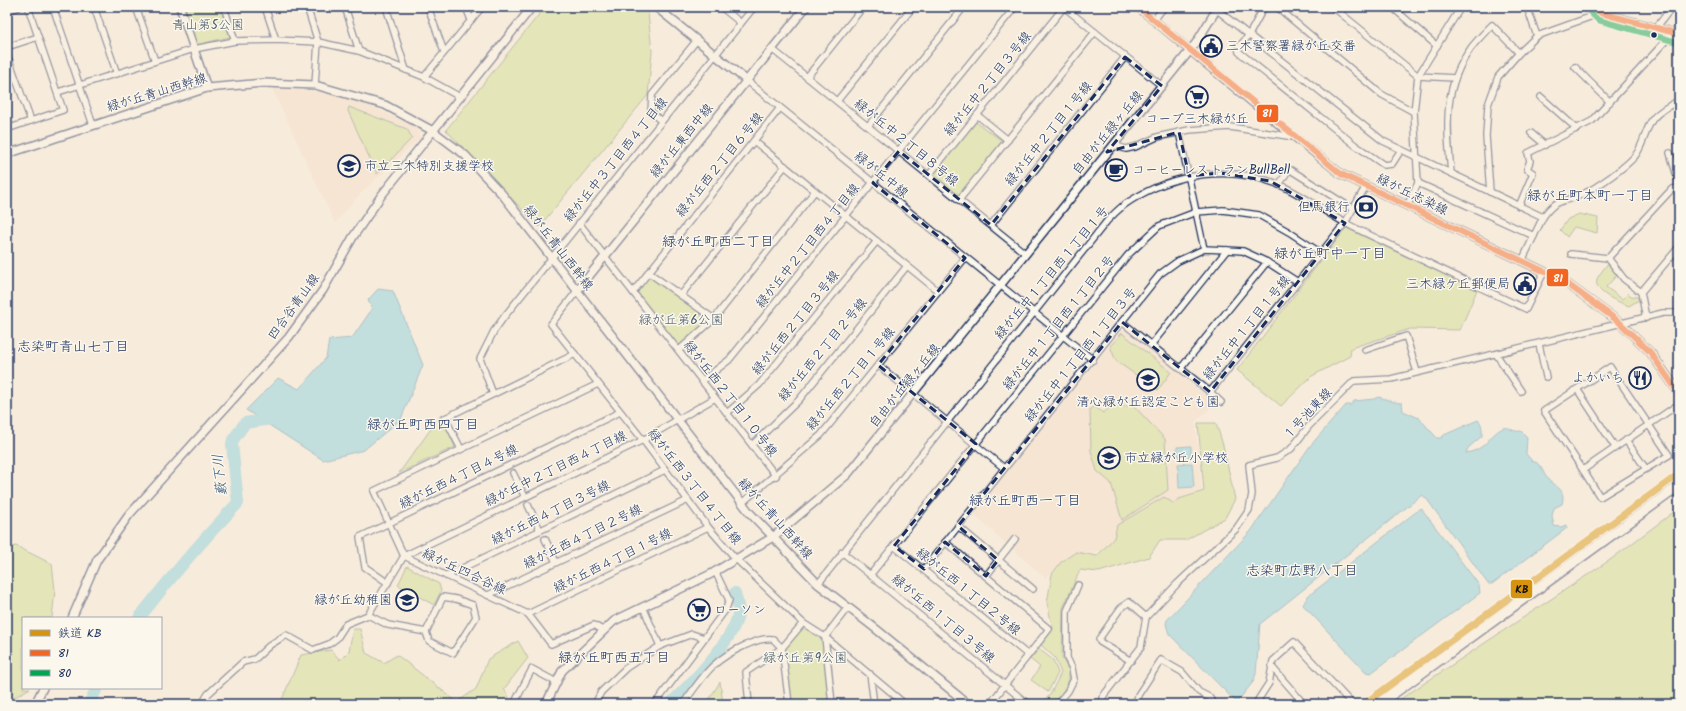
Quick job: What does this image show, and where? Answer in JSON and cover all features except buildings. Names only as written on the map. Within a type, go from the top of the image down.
[{"type":"main road","points":[[1379,704],[1679,486]]},
{"type":"street","points":[[7,11],[19,7]]},
{"type":"street","points":[[7,129],[63,110],[28,7]]},
{"type":"street","points":[[53,7],[93,125]]},
{"type":"street","points":[[94,7],[117,74]]},
{"type":"street","points":[[136,7],[155,61]]},
{"type":"street","points":[[180,7],[207,88]]},
{"type":"street","points":[[224,7],[235,41]]},
{"type":"street","points":[[266,7],[276,40]]},
{"type":"street","points":[[307,7],[318,42],[315,85]]},
{"type":"street","points":[[345,7],[359,51]]},
{"type":"street","points":[[386,7],[406,70]]},
{"type":"street","points":[[428,7],[444,52]]},
{"type":"street","points":[[466,7],[471,20]]},
{"type":"street","points":[[424,77],[482,7]]},
{"type":"street","name":"四合谷青山線","points":[[72,617],[97,560],[129,514],[289,337],[323,290],[353,237],[381,196],[532,7]]},
{"type":"street","name":"緑が丘中線","points":[[656,7],[1093,360]]},
{"type":"street","points":[[721,7],[741,23]]},
{"type":"street","name":"緑が丘中３丁目西４丁目線","points":[[493,394],[480,359],[494,331],[550,258],[754,7]]},
{"type":"street","name":"緑が丘東西中線","points":[[577,292],[806,7]]},
{"type":"street","points":[[807,77],[863,7]]},
{"type":"street","points":[[837,101],[913,7]]},
{"type":"street","points":[[868,126],[964,7]]},
{"type":"street","name":"緑が丘中２丁目西４丁目線","points":[[702,381],[729,360],[1015,7]]},
{"type":"street","points":[[1064,7],[1162,86]]},
{"type":"street","name":"緑が丘中２丁目３号線","points":[[929,175],[1064,7]]},
{"type":"street","name":"緑が丘志染線","points":[[1138,7],[1341,174],[1562,280],[1622,324],[1650,352],[1679,392]]},
{"type":"street","points":[[1154,20],[1164,7]]},
{"type":"street","points":[[1264,7],[1249,35],[1238,48],[1239,52],[1355,146],[1384,165],[1392,164],[1401,150]]},
{"type":"street","points":[[1277,7],[1381,94],[1414,112]]},
{"type":"street","points":[[1333,7],[1418,76],[1455,78]]},
{"type":"street","points":[[1392,7],[1437,46]]},
{"type":"street","points":[[1407,206],[1418,183],[1414,112],[1418,76],[1461,7]]},
{"type":"street","points":[[1528,7],[1537,36]]},
{"type":"street","points":[[1519,206],[1533,172],[1527,169],[1530,160],[1528,153],[1592,121],[1676,34],[1601,13],[1596,7]]},
{"type":"street","points":[[1490,192],[1486,136],[1488,105],[1498,77],[1518,53],[1537,36],[1601,13],[1606,7]]},
{"type":"street","points":[[1656,28],[1672,7]]},
{"type":"street","points":[[1217,8],[1383,141],[1543,217]]},
{"type":"street","name":"自由が丘緑ヶ丘線","points":[[546,704],[562,671],[614,621],[715,571],[773,537],[847,475],[1191,50],[1217,8]]},
{"type":"street","points":[[1451,173],[1447,122],[1450,96],[1455,78],[1471,48],[1492,24],[1518,53]]},
{"type":"street","points":[[959,200],[1095,32]]},
{"type":"street","points":[[7,47],[38,37]]},
{"type":"street","points":[[58,92],[194,49],[235,41],[276,40],[318,42],[359,51],[424,77],[460,97]]},
{"type":"street","points":[[661,121],[651,112],[652,95],[697,40]]},
{"type":"street","name":"緑が丘中２丁目８号線","points":[[772,49],[1026,254]]},
{"type":"street","points":[[7,54],[31,121]]},
{"type":"street","name":"緑が丘中２丁目１号線","points":[[990,225],[1126,57]]},
{"type":"street","points":[[1575,67],[1610,102]]},
{"type":"street","name":"緑が丘青山西幹線","points":[[7,154],[207,88],[264,83],[315,85],[385,105],[433,131],[465,155],[502,194],[550,258],[742,503],[773,537],[818,584],[968,704]]},
{"type":"street","points":[[1542,97],[1577,129]]},
{"type":"street","points":[[1522,261],[1543,217],[1551,206],[1564,199],[1582,195],[1603,182],[1635,156],[1652,120],[1663,110],[1679,100]]},
{"type":"street","name":"緑が丘西２丁目６号線","points":[[633,292],[780,108]]},
{"type":"street","points":[[977,115],[1008,140]]},
{"type":"street","points":[[1113,145],[1126,149],[1157,137],[1179,132],[1230,127],[1295,137]]},
{"type":"street","points":[[1179,132],[1204,249]]},
{"type":"street","points":[[1531,133],[1545,145]]},
{"type":"street","points":[[754,141],[938,291]]},
{"type":"street","points":[[1670,153],[1679,183]]},
{"type":"street","points":[[680,295],[785,166]]},
{"type":"street","points":[[1279,185],[1290,169],[1353,209]]},
{"type":"street","name":"緑が丘中１丁目西１丁目１号","points":[[818,584],[1033,312],[1107,221],[1129,202],[1154,188],[1188,176],[1220,172],[1254,177],[1279,185],[1345,223],[1526,309],[1544,272]]},
{"type":"street","points":[[1418,183],[1534,236]]},
{"type":"street","name":"緑が丘中１丁目１号線","points":[[1122,322],[1210,392],[1345,223],[1366,186]]},
{"type":"street","points":[[1608,258],[1672,189],[1679,188]]},
{"type":"street","points":[[679,350],[714,319],[815,191]]},
{"type":"street","name":"緑が丘中１丁目西１丁目２号","points":[[871,574],[1128,255],[1159,226],[1196,212],[1223,210],[1259,215],[1321,253]]},
{"type":"street","name":"緑が丘西２丁目１０号線","points":[[579,223],[776,476]]},
{"type":"street","name":"緑が丘西２丁目３号線","points":[[727,413],[759,385],[877,241]]},
{"type":"street","points":[[1641,292],[1679,248]]},
{"type":"street","name":"緑が丘中１丁目西１丁目３号","points":[[924,569],[1004,468],[1093,360],[1160,274],[1178,261],[1204,249],[1227,250],[1243,251],[1267,262],[1298,282]]},
{"type":"street","points":[[1151,345],[1227,250]]},
{"type":"street","points":[[1571,254],[1608,258],[1624,279],[1641,292],[1646,318]]},
{"type":"street","name":"緑が丘西２丁目１号線","points":[[742,503],[776,476],[821,435],[965,258]]},
{"type":"street","points":[[1180,368],[1267,262]]},
{"type":"street","name":"緑が丘西２丁目２号線","points":[[752,445],[799,400],[907,266]]},
{"type":"street","points":[[648,272],[714,319]]},
{"type":"street","name":"緑が丘西３丁目４丁目線","points":[[577,292],[551,324],[643,440],[708,527],[736,559],[803,623],[825,637],[905,704]]},
{"type":"street","name":"１号池東線","points":[[1146,617],[1177,584],[1241,523],[1249,510],[1252,494],[1249,465],[1277,458],[1291,449],[1309,426],[1354,381],[1391,379],[1663,314],[1679,313]]},
{"type":"street","points":[[1365,350],[1406,336],[1417,372]]},
{"type":"street","points":[[1539,344],[1546,377]]},
{"type":"street","points":[[460,449],[445,418],[575,354]]},
{"type":"street","points":[[1496,354],[1521,391]]},
{"type":"street","points":[[878,365],[1004,468]]},
{"type":"street","points":[[1610,367],[1669,454],[1600,497],[1544,410],[1577,389],[1610,367]]},
{"type":"street","points":[[404,556],[374,491],[598,384]]},
{"type":"street","points":[[1577,389],[1615,448]]},
{"type":"street","points":[[1210,392],[1221,402]]},
{"type":"street","name":"緑が丘中２丁目西４丁目線","points":[[404,556],[643,440],[715,398]]},
{"type":"street","points":[[1583,470],[1679,404]]},
{"type":"street","name":"緑が丘西４丁目４号線","points":[[388,583],[365,567],[360,537],[620,412]]},
{"type":"street","points":[[1626,440],[1646,469]]},
{"type":"street","name":"緑が丘西４丁目３号線","points":[[446,576],[665,470]]},
{"type":"street","points":[[513,473],[525,497]]},
{"type":"street","name":"緑が丘西４丁目２号線","points":[[488,595],[688,500]]},
{"type":"street","points":[[528,505],[540,530]]},
{"type":"street","points":[[958,526],[1033,589]]},
{"type":"street","name":"緑が丘西４丁目１号線","points":[[528,614],[708,527]]},
{"type":"street","points":[[545,539],[556,562]]},
{"type":"street","points":[[986,576],[1014,539]]},
{"type":"street","points":[[945,542],[1049,629],[990,704]]},
{"type":"street","name":"緑が丘西１丁目２号線","points":[[894,546],[1028,655]]},
{"type":"street","name":"緑が丘西１丁目３号線","points":[[842,552],[871,574],[1028,704]]},
{"type":"street","name":"緑が丘四合谷線","points":[[368,615],[404,556],[528,614],[551,644],[594,625],[604,631]]},
{"type":"street","points":[[655,704],[726,609],[729,600],[715,571]]},
{"type":"street","points":[[1057,704],[1068,691],[1074,679],[1072,668],[1067,658],[1067,611],[1078,585]]},
{"type":"street","points":[[443,597],[456,599],[473,605],[476,617],[453,653],[429,641],[426,632],[443,597]]},
{"type":"street","points":[[1101,704],[1104,695],[1131,661],[1141,647],[1146,617],[1129,602],[1120,609],[1099,639],[1100,642],[1131,661]]},
{"type":"street","points":[[643,607],[660,646]]},
{"type":"street","points":[[832,704],[825,637],[848,607]]},
{"type":"street","points":[[202,704],[208,694],[243,662],[255,659],[286,635],[313,650],[329,644],[337,638],[346,624],[368,615],[388,625],[426,632]]},
{"type":"street","points":[[749,704],[746,672],[782,648],[803,623]]},
{"type":"street","points":[[595,704],[601,692],[626,668],[660,646],[692,634],[704,638]]},
{"type":"street","points":[[683,704],[710,668],[728,653],[762,638],[773,638],[782,648],[789,704]]},
{"type":"street","points":[[1261,704],[1258,700],[1269,683],[1273,661],[1294,642],[1352,704]]},
{"type":"street","points":[[1136,704],[1138,695],[1161,660],[1182,672],[1200,692],[1209,697],[1214,704]]},
{"type":"street","points":[[1272,667],[1304,704]]},
{"type":"street","points":[[514,704],[532,669],[556,682]]},
{"type":"street","points":[[870,674],[874,704]]},
{"type":"street","points":[[35,704],[42,689]]},
{"type":"highlighted area","points":[[1125,57],[1162,86],[1107,152],[1179,132],[1189,176],[1220,173],[1270,181],[1345,223],[1210,392],[1122,322],[958,526],[998,560],[986,576],[945,542],[924,569],[894,546],[976,444],[878,365],[965,258],[873,183],[899,151],[991,225]]},
{"type":"shaded area","name":"市立三木特別支援学校","points":[[272,88],[320,92],[368,105],[417,128],[420,138],[359,195],[335,223]]},
{"type":"shaded area","name":"市立緑が丘小学校","points":[[1123,329],[1216,403],[1195,422],[1202,490],[1163,505],[1107,550],[1075,554],[1045,578],[973,514]]},
{"type":"green space","name":"青山第5公園","points":[[183,7],[220,7],[230,37],[196,45]]},
{"type":"green space","points":[[545,7],[639,7],[648,13],[652,52],[648,95],[539,227],[446,130]]},
{"type":"green space","points":[[349,107],[407,129],[412,138],[377,174],[348,111]]},
{"type":"green space","points":[[973,120],[1005,143],[959,200],[929,175]]},
{"type":"green space","points":[[1579,214],[1598,218],[1597,233],[1574,227],[1567,237],[1560,230],[1568,219]]},
{"type":"green space","points":[[1346,228],[1477,290],[1460,330],[1410,329],[1351,348],[1350,356],[1312,376],[1281,406],[1237,370]]},
{"type":"green space","points":[[1608,263],[1617,275],[1606,287],[1622,299],[1628,293],[1631,296],[1637,297],[1639,300],[1629,306],[1608,296],[1599,289],[1597,279]]},
{"type":"green space","name":"緑が丘第6公園","points":[[648,276],[651,276],[707,316],[708,320],[681,345],[678,345],[637,294]]},
{"type":"green space","points":[[1122,333],[1171,372],[1158,390],[1116,361],[1110,346]]},
{"type":"green space","points":[[1094,406],[1103,413],[1111,406],[1134,406],[1165,439],[1168,490],[1122,520],[1111,483],[1097,471],[1091,451],[1090,409]]},
{"type":"green space","points":[[441,415],[455,447],[399,473]]},
{"type":"green space","points":[[1198,423],[1216,423],[1223,445],[1235,499],[1225,518],[1186,540],[1160,540],[1149,557],[1099,572],[1080,570],[1063,608],[1062,658],[1069,671],[1069,680],[1062,693],[1053,704],[1040,704],[1050,695],[1061,673],[1055,658],[1041,645],[1053,629],[1047,603],[1052,574],[1061,562],[1076,552],[1097,556],[1114,538],[1117,525],[1164,497],[1173,503],[1179,499],[1204,491]]},
{"type":"green space","points":[[1679,508],[1679,704],[1393,704],[1610,560]]},
{"type":"green space","points":[[16,546],[52,564],[55,590],[52,617],[22,617],[22,689],[28,689],[7,702],[7,548]]},
{"type":"green space","points":[[407,566],[439,584],[441,591],[434,605],[398,585]]},
{"type":"green space","name":"緑が丘第9公園","points":[[803,623],[825,637],[832,702],[789,704],[782,648]]},
{"type":"green space","points":[[353,629],[360,629],[366,653],[384,663],[397,655],[457,702],[476,689],[488,659],[518,641],[528,658],[504,689],[509,697],[506,704],[280,704],[301,655],[331,650],[340,660],[349,651]]},
{"type":"green space","points":[[1039,649],[1053,660],[1058,673],[1048,692],[1031,680],[1040,667],[1030,659]]},
{"type":"green space","points":[[720,682],[723,704],[706,704]]},
{"type":"water","points":[[378,289],[393,291],[423,365],[401,419],[364,450],[323,460],[246,410],[278,378],[299,389],[326,358],[329,340],[352,338],[372,309],[368,300]]},
{"type":"water","points":[[1378,397],[1393,402],[1402,403],[1403,411],[1419,418],[1437,438],[1441,438],[1444,435],[1478,420],[1482,430],[1482,436],[1468,448],[1466,453],[1479,449],[1498,431],[1505,427],[1515,431],[1521,431],[1527,437],[1526,454],[1533,462],[1538,464],[1549,481],[1561,490],[1563,498],[1562,504],[1554,508],[1552,516],[1554,526],[1561,527],[1567,525],[1567,528],[1492,584],[1488,584],[1426,498],[1422,495],[1260,624],[1256,674],[1253,682],[1238,701],[1235,701],[1169,634],[1166,624],[1167,620],[1251,531],[1310,446],[1346,405],[1351,405],[1354,401],[1374,399]]},
{"type":"water","points":[[1191,446],[1191,456],[1178,457],[1177,447]]},
{"type":"water","points":[[1192,463],[1194,487],[1179,488],[1178,464]]},
{"type":"water","points":[[1421,508],[1479,585],[1480,593],[1371,673],[1366,672],[1303,605],[1308,596]]},
{"type":"waterway","name":"藪下川","points":[[140,617],[187,559],[238,503],[232,444],[233,440],[245,423],[278,418]]},
{"type":"waterway","points":[[670,704],[710,662],[735,625],[738,611],[735,593]]},
{"type":"waterway","name":"藪下川","points":[[89,704],[96,689]]},
{"type":"rail line","name":"KB","points":[[1364,704],[1679,474]]},
{"type":"transit line","name":"81","points":[[1138,7],[1341,174],[1562,280],[1618,321],[1650,352],[1678,392]]},
{"type":"transit line","name":"81","points":[[1596,7],[1601,13],[1679,34]]},
{"type":"transit line","name":"80","points":[[1590,12],[1598,20],[1677,42]]},
{"type":"place","name":"三木警察署緑が丘交番","points":[[1211,46]]},
{"type":"place","name":"コープ三木緑が丘","points":[[1197,97]]},
{"type":"place","name":"市立三木特別支援学校","points":[[349,166]]},
{"type":"place","name":"コーヒーレストランBullBell","points":[[1116,170]]},
{"type":"place","name":"但馬銀行","points":[[1366,207]]},
{"type":"place","name":"三木緑ケ丘郵便局","points":[[1525,284]]},
{"type":"place","name":"よかいち","points":[[1640,378]]},
{"type":"place","name":"清心緑が丘認定こども園","points":[[1148,380]]},
{"type":"place","name":"市立緑が丘小学校","points":[[1109,458]]},
{"type":"place","name":"緑が丘幼稚園","points":[[407,600]]},
{"type":"place","name":"ローソン","points":[[699,610]]},
{"type":"district","name":"緑が丘町本町一丁目","points":[[1590,196]]},
{"type":"district","name":"緑が丘町西二丁目","points":[[718,242]]},
{"type":"district","name":"緑が丘町中一丁目","points":[[1330,254]]},
{"type":"district","name":"志染町青山七丁目","points":[[73,347]]},
{"type":"district","name":"緑が丘町西四丁目","points":[[423,425]]},
{"type":"district","name":"緑が丘町西一丁目","points":[[1025,501]]},
{"type":"district","name":"志染町広野八丁目","points":[[1302,571]]},
{"type":"district","name":"緑が丘町西五丁目","points":[[614,658]]}]
